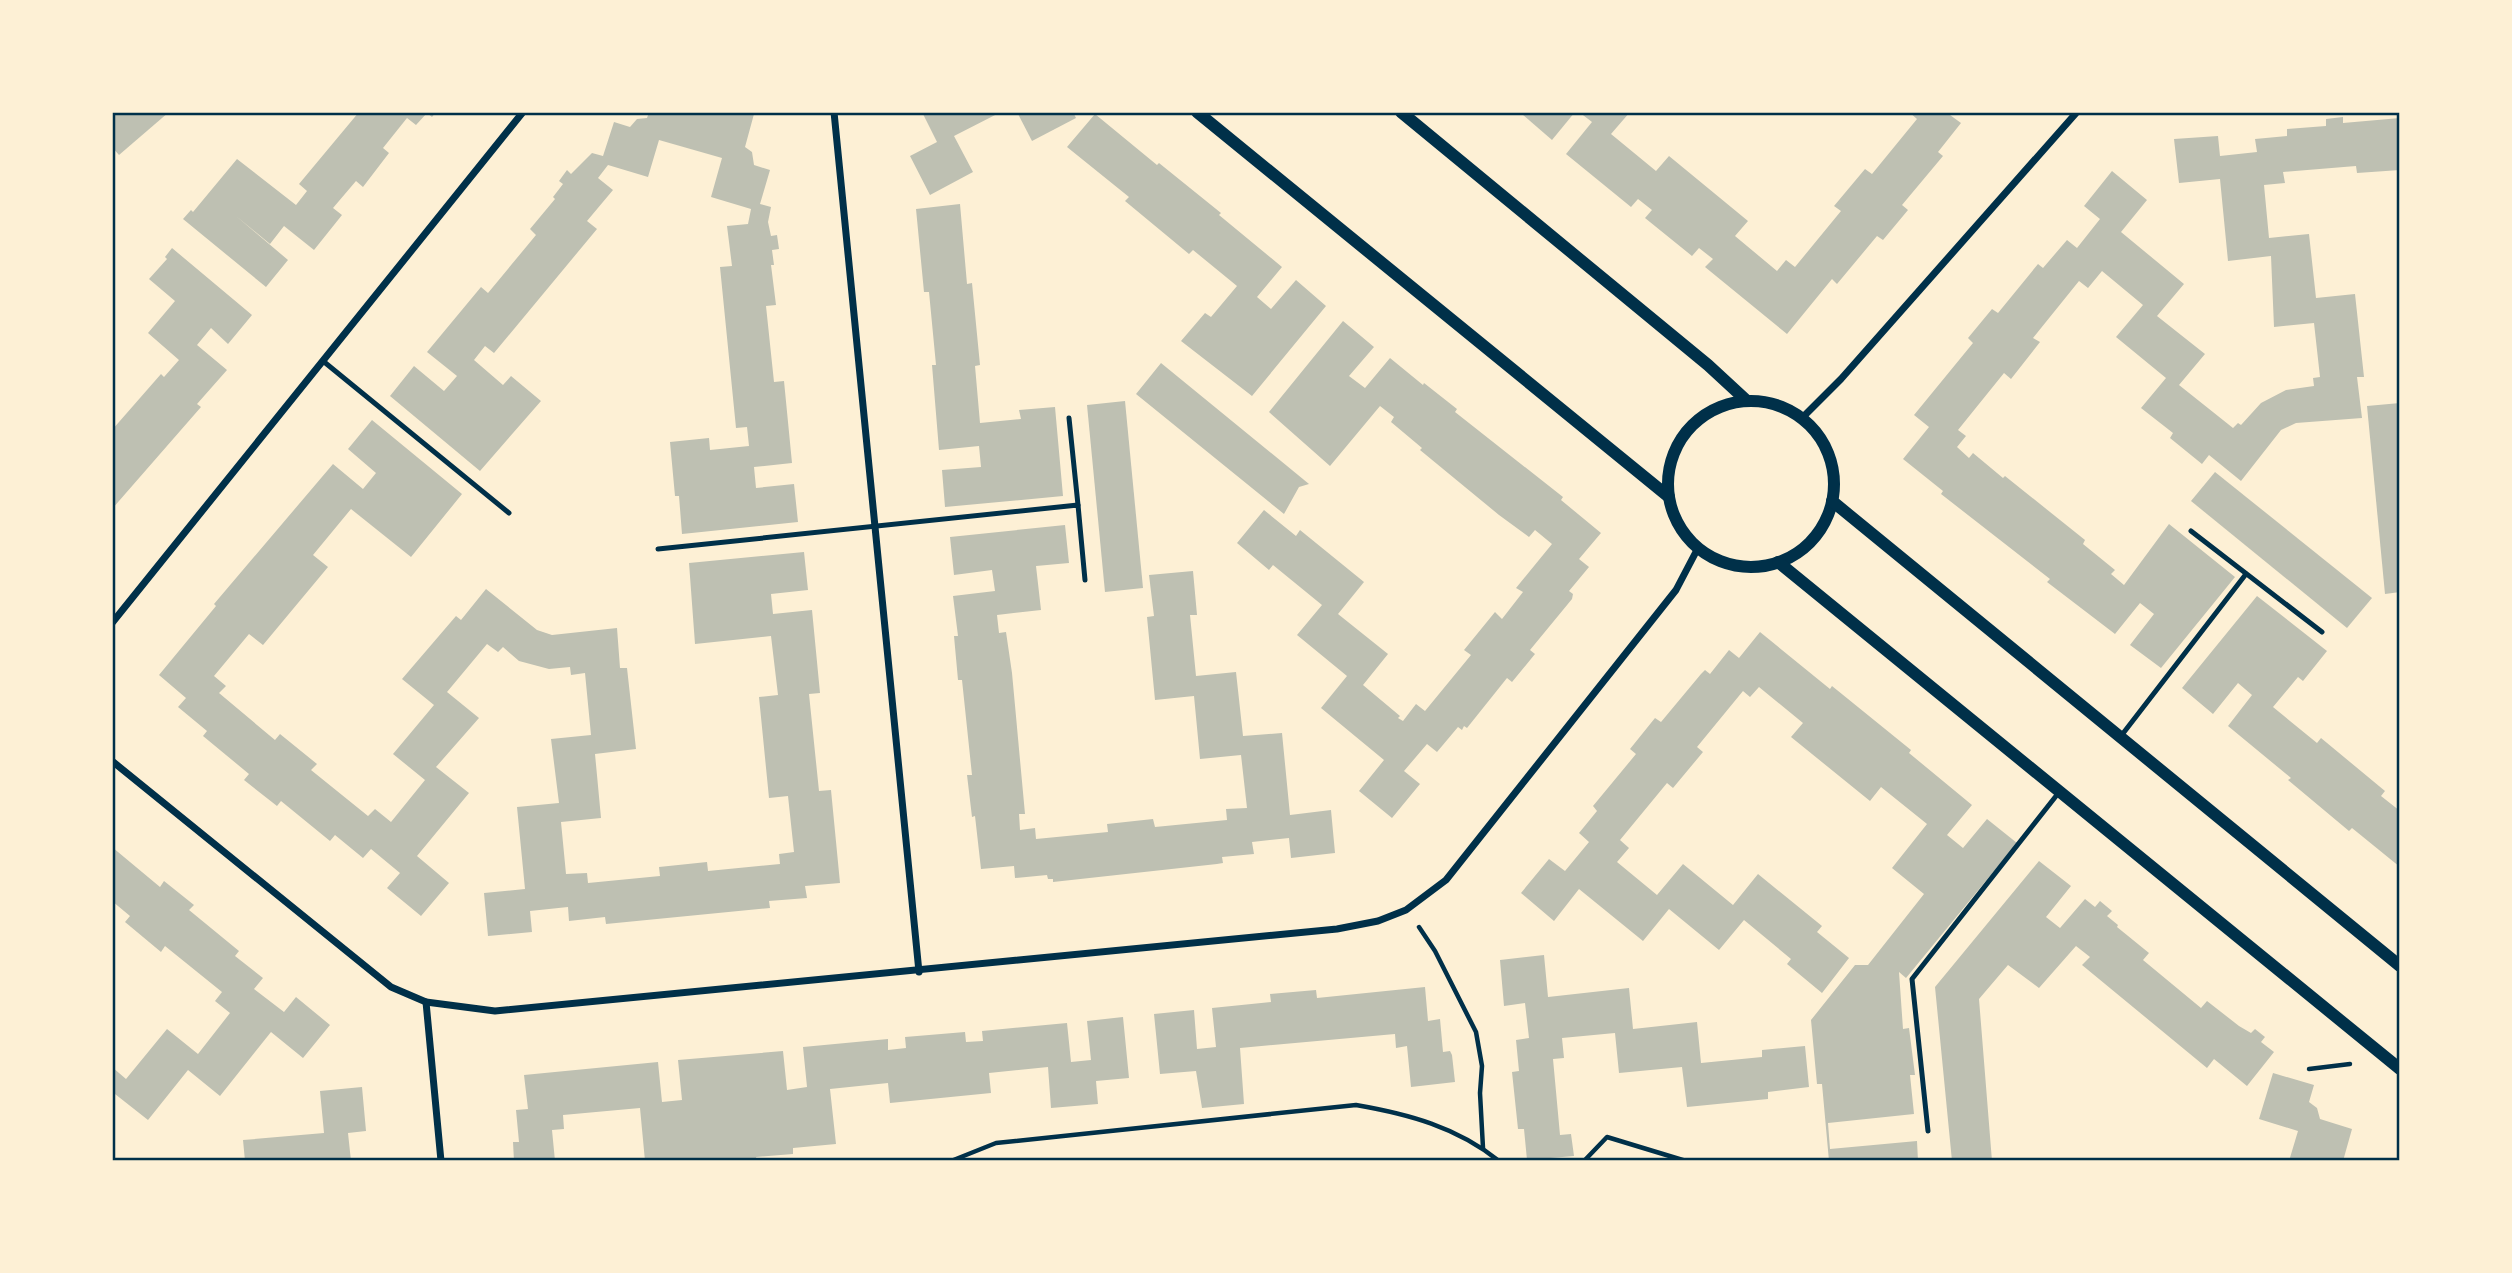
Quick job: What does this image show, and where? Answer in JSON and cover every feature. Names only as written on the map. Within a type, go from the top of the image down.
[{"type":"street","points":[[112,623],[523,112]]},
{"type":"street","points":[[834,112],[919,972]]},
{"type":"street","points":[[1196,112],[1669,497]]},
{"type":"street","points":[[1401,112],[1708,365],[1747,401]]},
{"type":"street","points":[[1802,418],[1842,379],[2077,112]]},
{"type":"street","points":[[1747,401],[1776,405],[1802,418],[1815,431],[1832,464],[1832,501],[1823,524],[1808,545],[1778,562],[1758,566],[1737,565],[1717,559],[1698,548],[1674,516],[1669,497],[1671,462],[1687,431],[1714,410],[1747,401]]},
{"type":"street","points":[[1832,501],[2400,965]]},
{"type":"street","points":[[112,761],[391,987],[426,1002],[495,1011],[919,972],[1337,929],[1378,921],[1406,910],[1446,880],[1676,590],[1698,548]]},
{"type":"street","points":[[1778,562],[2400,1069]]},
{"type":"street","points":[[426,1002],[441,1161]]},
{"type":"lane","points":[[323,361],[509,513]]},
{"type":"lane","points":[[1069,418],[1085,580]]},
{"type":"lane","points":[[659,549],[1078,505]]},
{"type":"lane","points":[[2191,531],[2322,632]]},
{"type":"lane","points":[[2121,736],[2246,574]]},
{"type":"lane","points":[[1928,1131],[1912,979],[2060,791]]},
{"type":"path","points":[[1417,924],[1435,951],[1476,1032],[1482,1066],[1480,1093],[1483,1149]]},
{"type":"path","points":[[2309,1069],[2356,1063]]},
{"type":"path","points":[[951,1161],[996,1143],[1356,1105],[1402,1113],[1455,1132],[1499,1161]]},
{"type":"path","points":[[1584,1161],[1607,1138],[1686,1161]]},
{"type":"building","points":[[112,112],[169,112],[119,155],[112,147]]},
{"type":"building","points":[[359,112],[436,112],[432,117],[427,113],[416,125],[407,118],[383,148],[389,153],[363,187],[356,181],[333,208],[342,215],[314,250],[284,226],[270,244],[236,216],[288,260],[266,287],[183,219],[191,210],[193,212],[237,159],[296,205],[307,191],[299,184]]},
{"type":"building","points":[[649,112],[754,114],[745,147],[752,152],[754,165],[770,170],[760,204],[771,207],[768,222],[771,236],[777,235],[779,249],[772,250],[774,265],[771,265],[776,305],[766,306],[774,382],[784,381],[792,463],[754,467],[756,488],[794,484],[798,522],[682,534],[670,442],[709,438],[710,450],[749,446],[747,427],[736,428],[720,267],[732,266],[727,226],[748,224],[751,209],[711,197],[722,158],[659,140],[648,177],[608,165],[598,178],[613,190],[587,221],[597,229],[494,353],[485,346],[474,360],[503,385],[511,376],[541,401],[480,471],[390,396],[414,366],[444,391],[457,376],[427,352],[481,287],[488,293],[536,235],[530,229],[555,199],[553,197],[563,184],[559,181],[567,170],[571,174],[592,153],[603,156],[614,122],[630,127],[637,119],[647,118]]},
{"type":"building","points":[[922,112],[1001,112],[954,136],[973,172],[930,195],[910,156],[937,142]]},
{"type":"building","points":[[1017,112],[1073,112],[1076,118],[1032,141]]},
{"type":"building","points":[[1575,112],[1552,140],[1522,114]]},
{"type":"building","points":[[1579,112],[1630,112],[1611,134],[1656,171],[1669,156],[1748,221],[1735,236],[1777,271],[1786,260],[1795,267],[1841,211],[1834,206],[1865,169],[1872,174],[1917,119],[1909,112],[1953,112],[1950,115],[1961,123],[1938,152],[1943,156],[1902,205],[1908,210],[1883,240],[1877,236],[1837,284],[1832,279],[1787,334],[1705,267],[1713,259],[1699,248],[1692,256],[1645,218],[1652,210],[1638,199],[1631,207],[1566,154],[1592,122]]},
{"type":"building","points":[[1095,114],[1221,213],[1219,215],[1282,267],[1257,297],[1271,309],[1296,280],[1326,306],[1252,396],[1181,341],[1205,313],[1211,317],[1237,286],[1193,250],[1189,254],[1125,201],[1129,197],[1067,147]]},
{"type":"building","points":[[2343,117],[2343,123],[2400,118],[2400,170],[2357,173],[2356,166],[2283,172],[2285,183],[2264,185],[2269,238],[2309,234],[2316,298],[2355,294],[2364,377],[2357,377],[2362,418],[2296,423],[2281,430],[2241,481],[2209,455],[2202,464],[2170,438],[2173,433],[2141,408],[2166,378],[2116,337],[2143,305],[2102,271],[2088,288],[2079,281],[2033,338],[2040,342],[2011,379],[2004,373],[1958,430],[1966,436],[1957,447],[1969,458],[1973,453],[2003,478],[2005,476],[2085,540],[2083,544],[2115,570],[2111,574],[2124,585],[2169,524],[2235,577],[2161,668],[2130,645],[2154,614],[2140,603],[2115,634],[2047,582],[2050,579],[1941,494],[1943,491],[1903,459],[1929,427],[1914,415],[1973,343],[1968,338],[1992,309],[1998,313],[2038,264],[2043,268],[2067,240],[2077,248],[2100,219],[2084,206],[2112,171],[2147,200],[2121,232],[2184,284],[2157,316],[2205,354],[2179,385],[2233,428],[2238,423],[2241,425],[2261,403],[2286,390],[2314,386],[2313,378],[2320,377],[2314,323],[2274,327],[2271,256],[2228,261],[2220,179],[2179,183],[2174,139],[2218,136],[2220,156],[2257,152],[2255,139],[2287,136],[2287,129],[2326,126],[2326,119]]},
{"type":"building","points":[[960,204],[967,284],[972,283],[980,365],[975,366],[980,423],[1021,419],[1019,410],[1055,407],[1063,496],[945,507],[942,470],[981,467],[979,446],[939,450],[932,365],[936,365],[929,292],[924,292],[916,209]]},
{"type":"building","points":[[172,248],[252,315],[228,344],[211,328],[197,345],[227,370],[197,404],[201,407],[112,509],[112,430],[161,374],[164,377],[179,360],[148,333],[175,301],[149,279],[167,259],[165,257]]},
{"type":"building","points":[[1343,321],[1374,347],[1349,376],[1365,388],[1390,358],[1457,409],[1455,412],[1563,497],[1561,500],[1601,533],[1579,559],[1589,567],[1569,591],[1573,594],[1572,599],[1530,650],[1535,654],[1512,682],[1507,678],[1467,728],[1464,726],[1462,730],[1458,727],[1437,752],[1427,744],[1404,771],[1420,784],[1392,818],[1359,791],[1384,760],[1321,708],[1347,676],[1297,635],[1322,605],[1273,565],[1269,570],[1237,543],[1264,510],[1296,536],[1300,530],[1364,582],[1338,614],[1388,654],[1363,685],[1403,721],[1416,704],[1425,711],[1471,655],[1464,650],[1495,612],[1502,619],[1523,592],[1516,588],[1552,544],[1535,530],[1529,537],[1499,515],[1420,450],[1422,448],[1391,422],[1394,417],[1380,406],[1330,466],[1269,412]]},
{"type":"building","points":[[1161,363],[1309,484],[1299,487],[1284,514],[1136,394]]},
{"type":"building","points":[[1125,401],[1143,588],[1105,592],[1087,405]]},
{"type":"building","points":[[2400,403],[2400,592],[2385,594],[2367,406]]},
{"type":"building","points":[[372,420],[462,494],[411,557],[351,509],[313,555],[328,567],[263,645],[249,634],[214,676],[226,686],[219,693],[275,740],[280,734],[317,764],[311,770],[368,816],[375,809],[391,822],[425,780],[393,754],[434,705],[402,679],[456,616],[461,620],[486,589],[537,630],[552,635],[617,628],[620,668],[627,668],[636,749],[595,754],[601,818],[561,822],[566,874],[587,873],[588,883],[660,876],[659,867],[707,862],[708,871],[780,864],[779,854],[794,852],[788,796],[769,798],[759,697],[778,695],[771,636],[695,644],[689,563],[804,552],[808,590],[771,594],[773,614],[812,610],[820,693],[809,694],[819,791],[831,790],[840,883],[805,886],[807,898],[769,901],[770,908],[606,924],[605,917],[569,921],[568,907],[530,911],[532,932],[488,936],[484,893],[525,889],[517,807],[559,803],[551,739],[591,735],[585,673],[571,675],[570,667],[549,669],[519,661],[503,647],[498,652],[487,644],[447,692],[479,718],[436,767],[469,793],[417,856],[449,883],[421,916],[387,888],[400,873],[371,849],[363,858],[335,835],[330,841],[281,801],[277,806],[244,780],[249,774],[203,736],[207,731],[178,707],[186,698],[159,675],[216,606],[214,604],[333,464],[363,489],[376,473],[348,449]]},
{"type":"building","points":[[2215,472],[2372,598],[2347,628],[2191,501]]},
{"type":"building","points":[[1065,525],[1069,563],[1036,566],[1041,610],[997,615],[999,633],[1006,632],[1012,673],[1025,814],[1019,814],[1020,830],[1035,828],[1036,839],[1108,832],[1107,824],[1153,819],[1155,827],[1227,820],[1226,809],[1247,808],[1241,755],[1200,759],[1194,696],[1155,700],[1147,617],[1154,616],[1149,575],[1193,571],[1197,615],[1190,615],[1196,676],[1236,672],[1243,736],[1282,733],[1290,815],[1331,810],[1335,853],[1291,858],[1289,838],[1252,842],[1254,854],[1222,857],[1223,863],[1053,882],[1047,875],[1015,878],[1014,866],[981,869],[967,775],[972,775],[962,680],[958,680],[954,636],[958,636],[953,596],[995,591],[992,570],[954,575],[950,537]]},
{"type":"building","points":[[2257,596],[2327,651],[2303,681],[2298,677],[2273,707],[2317,743],[2321,738],[2385,791],[2381,796],[2400,811],[2400,867],[2352,828],[2349,831],[2228,726],[2252,695],[2238,683],[2213,714],[2182,688]]},
{"type":"building","points":[[1760,632],[1911,750],[1909,753],[1972,805],[1947,835],[1963,848],[1987,819],[2017,843],[1906,978],[1899,972],[1903,1029],[1909,1028],[1915,1075],[1910,1075],[1914,1114],[1828,1123],[1830,1149],[1917,1141],[1918,1161],[1829,1161],[1822,1084],[1817,1084],[1811,1020],[1855,965],[1868,965],[1924,894],[1892,868],[1927,824],[1881,787],[1870,801],[1791,737],[1803,723],[1759,687],[1750,697],[1743,691],[1697,747],[1703,752],[1673,788],[1667,783],[1620,840],[1629,848],[1617,862],[1657,895],[1683,864],[1733,905],[1758,874],[1822,926],[1817,932],[1849,958],[1822,993],[1787,964],[1791,959],[1744,920],[1719,950],[1669,909],[1643,941],[1579,889],[1554,921],[1521,893],[1549,859],[1565,871],[1589,842],[1579,833],[1597,811],[1593,806],[1636,754],[1630,749],[1655,718],[1661,722],[1705,670],[1710,674],[1729,650],[1739,658]]},
{"type":"building","points":[[112,847],[160,887],[164,881],[194,905],[189,910],[239,951],[235,956],[263,978],[254,989],[284,1012],[296,997],[330,1025],[303,1058],[271,1032],[220,1096],[188,1070],[148,1120],[115,1094],[112,1098],[112,1067],[126,1079],[167,1029],[198,1054],[230,1013],[215,1001],[222,992],[165,946],[161,952],[125,922],[130,916],[112,901]]},
{"type":"building","points":[[2039,861],[2071,886],[2046,917],[2060,928],[2085,899],[2095,907],[2100,901],[2112,911],[2107,916],[2117,927],[2149,953],[2143,960],[2201,1008],[2207,1001],[2251,1033],[2255,1029],[2265,1037],[2261,1042],[2274,1052],[2247,1086],[2214,1059],[2207,1068],[2082,965],[2090,957],[2076,946],[2039,988],[2008,965],[1979,999],[1992,1161],[1952,1161],[1935,987]]},
{"type":"building","points":[[1544,955],[1548,997],[1629,988],[1633,1029],[1697,1022],[1701,1063],[1762,1057],[1762,1050],[1805,1046],[1809,1087],[1768,1092],[1768,1099],[1687,1107],[1682,1067],[1619,1073],[1615,1033],[1562,1038],[1564,1058],[1553,1059],[1560,1135],[1571,1134],[1574,1156],[1527,1160],[1524,1129],[1518,1129],[1512,1072],[1519,1071],[1516,1040],[1529,1038],[1525,1003],[1504,1006],[1500,960]]},
{"type":"building","points":[[1425,987],[1428,1021],[1440,1019],[1443,1052],[1450,1051],[1452,1055],[1455,1082],[1411,1087],[1407,1046],[1396,1048],[1395,1034],[1240,1048],[1244,1104],[1202,1108],[1196,1071],[1160,1074],[1154,1014],[1194,1010],[1197,1049],[1216,1047],[1212,1008],[1271,1002],[1270,994],[1316,990],[1317,998]]},
{"type":"building","points":[[1123,1017],[1129,1078],[1096,1081],[1098,1104],[1051,1108],[1048,1067],[989,1073],[991,1093],[890,1103],[888,1083],[830,1089],[836,1144],[793,1148],[793,1154],[756,1157],[757,1161],[645,1161],[640,1108],[563,1115],[564,1129],[552,1130],[555,1161],[514,1161],[513,1142],[519,1142],[516,1110],[528,1109],[524,1075],[658,1062],[662,1102],[682,1100],[678,1060],[783,1051],[787,1090],[807,1087],[803,1047],[888,1039],[888,1050],[906,1048],[905,1037],[965,1032],[966,1042],[983,1041],[982,1031],[1067,1023],[1071,1062],[1091,1060],[1087,1021]]},
{"type":"building","points":[[2273,1073],[2314,1085],[2309,1102],[2317,1108],[2320,1119],[2352,1129],[2343,1161],[2289,1161],[2298,1131],[2259,1119]]},
{"type":"building","points":[[362,1087],[366,1131],[348,1133],[351,1161],[245,1161],[243,1140],[324,1133],[320,1091]]}]
